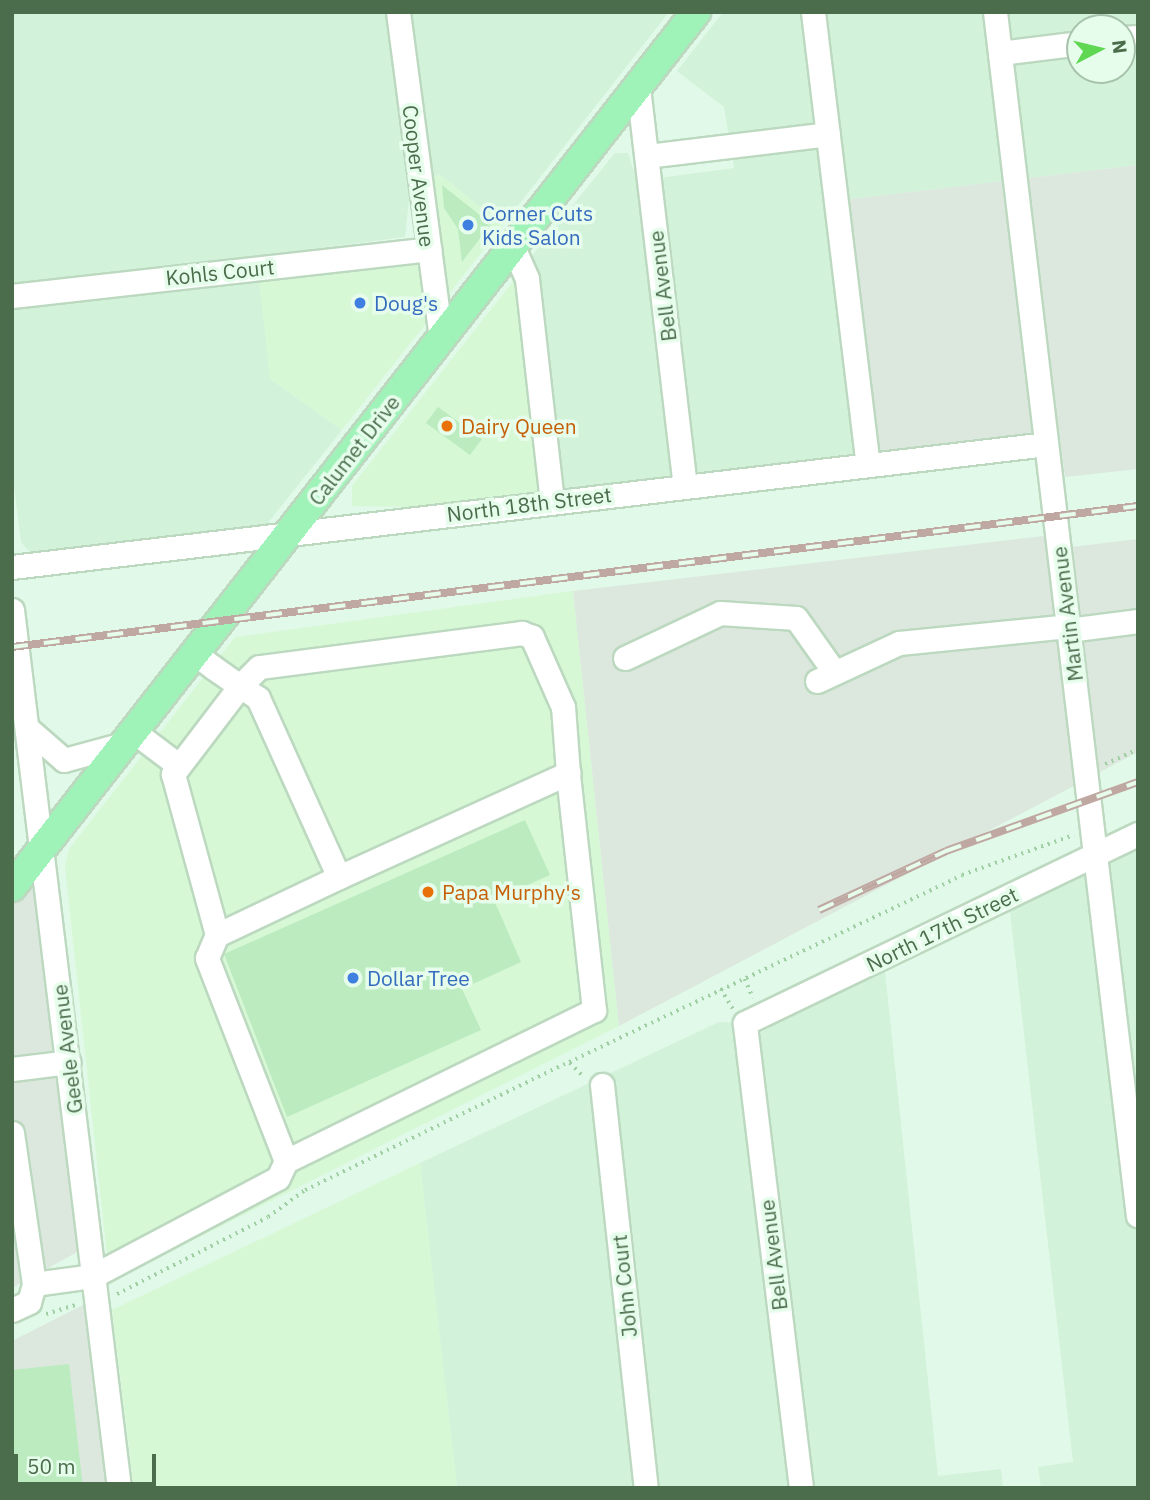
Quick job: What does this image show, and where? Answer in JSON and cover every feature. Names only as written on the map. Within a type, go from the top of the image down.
[{"type":"main road","name":"Calumet Drive","points":[[12,887],[696,12]]},
{"type":"street","name":"Cooper Avenue","points":[[398,12],[441,339]]},
{"type":"street","points":[[813,12],[868,464]]},
{"type":"street","name":"Martin Avenue","points":[[995,12],[1138,1216]]},
{"type":"street","points":[[1000,53],[1066,45]]},
{"type":"street","name":"Bell Avenue","points":[[638,87],[685,486]]},
{"type":"street","points":[[647,156],[828,134]]},
{"type":"street","points":[[513,247],[527,279],[552,501]]},
{"type":"street","name":"Kohls Court","points":[[12,296],[429,249]]},
{"type":"street","name":"North 18th Street","points":[[12,567],[1046,443]]},
{"type":"street","name":"Geele Avenue","points":[[12,610],[119,1488]]},
{"type":"street","points":[[625,658],[720,613],[796,618],[826,677],[899,643],[1138,621]]},
{"type":"street","points":[[34,1284],[95,1287],[278,1178],[286,1161],[594,1010],[563,707],[527,633],[259,667],[240,686],[178,765],[173,777],[217,935],[207,958],[286,1161]]},
{"type":"street","points":[[194,653],[258,698],[339,877]]},
{"type":"street","points":[[27,728],[64,760],[128,738],[178,765]]},
{"type":"street","points":[[217,935],[568,773]]},
{"type":"street","name":"North 17th Street","points":[[745,1023],[1138,834]]},
{"type":"street","name":"Bell Avenue","points":[[745,1023],[801,1488]]},
{"type":"street","points":[[12,1069],[68,1062]]},
{"type":"street","name":"John Court","points":[[602,1084],[646,1488]]},
{"type":"street","points":[[12,1133],[34,1284],[29,1302],[12,1310]]},
{"type":"path","points":[[1106,764],[1138,748]]},
{"type":"path","points":[[42,1315],[95,1287],[126,1292],[268,1217],[305,1190],[962,875],[1080,834]]},
{"type":"shaded area","points":[[12,12],[669,12],[503,225],[439,174],[409,199],[405,237],[257,256],[270,379],[342,430],[267,524],[31,554],[21,542],[12,470]]},
{"type":"shaded area","points":[[723,12],[1138,12],[1138,165],[844,200],[859,453],[556,491],[531,257],[615,153],[628,153],[637,181],[734,168],[724,107],[677,71]]},
{"type":"shaded area","points":[[1138,165],[1138,469],[1065,477],[1059,431],[873,452],[844,200]]},
{"type":"shaded area","points":[[439,174],[503,225],[342,430],[270,379],[259,281],[443,260],[433,179]]},
{"type":"shaded area","points":[[515,279],[522,285],[545,491],[415,507],[352,506],[352,486]]},
{"type":"shaded area","points":[[1044,536],[1047,550],[1138,539],[1138,752],[619,1026],[573,591]]},
{"type":"shaded area","points":[[573,591],[619,1026],[110,1282],[65,867],[69,849],[235,637]]},
{"type":"shaded area","points":[[1138,839],[1138,1488],[1041,1488],[1038,1467],[1073,1462],[1009,903]]},
{"type":"shaded area","points":[[43,848],[90,1245],[12,1288],[12,887]]},
{"type":"shaded area","points":[[884,962],[938,1476],[1001,1469],[1003,1488],[457,1488],[420,1163],[719,1022],[741,1023],[742,1033],[762,1032]]},
{"type":"shaded area","points":[[420,1163],[457,1488],[134,1488],[112,1310]]},
{"type":"shaded area","points":[[97,1298],[119,1488],[12,1488],[12,1341]]},
{"type":"building","points":[[442,185],[491,224],[462,262],[458,229],[444,208]]},
{"type":"building","points":[[438,407],[482,439],[470,455],[426,423]]},
{"type":"building","points":[[525,820],[550,875],[494,900],[521,962],[462,989],[481,1030],[287,1117],[224,954]]},
{"type":"building","points":[[69,1364],[83,1488],[12,1488],[12,1370]]},
{"type":"railway","points":[[12,647],[1138,506]]},
{"type":"railway","points":[[819,910],[946,851],[1138,782]]},
{"type":"place","name":"Corner Cuts Kids Salon","points":[[468,225]]},
{"type":"place","name":"Doug's","points":[[360,303]]},
{"type":"place","name":"Dairy Queen","points":[[447,426]]},
{"type":"place","name":"Papa Murphy's","points":[[428,892]]},
{"type":"place","name":"Dollar Tree","points":[[353,978]]}]
